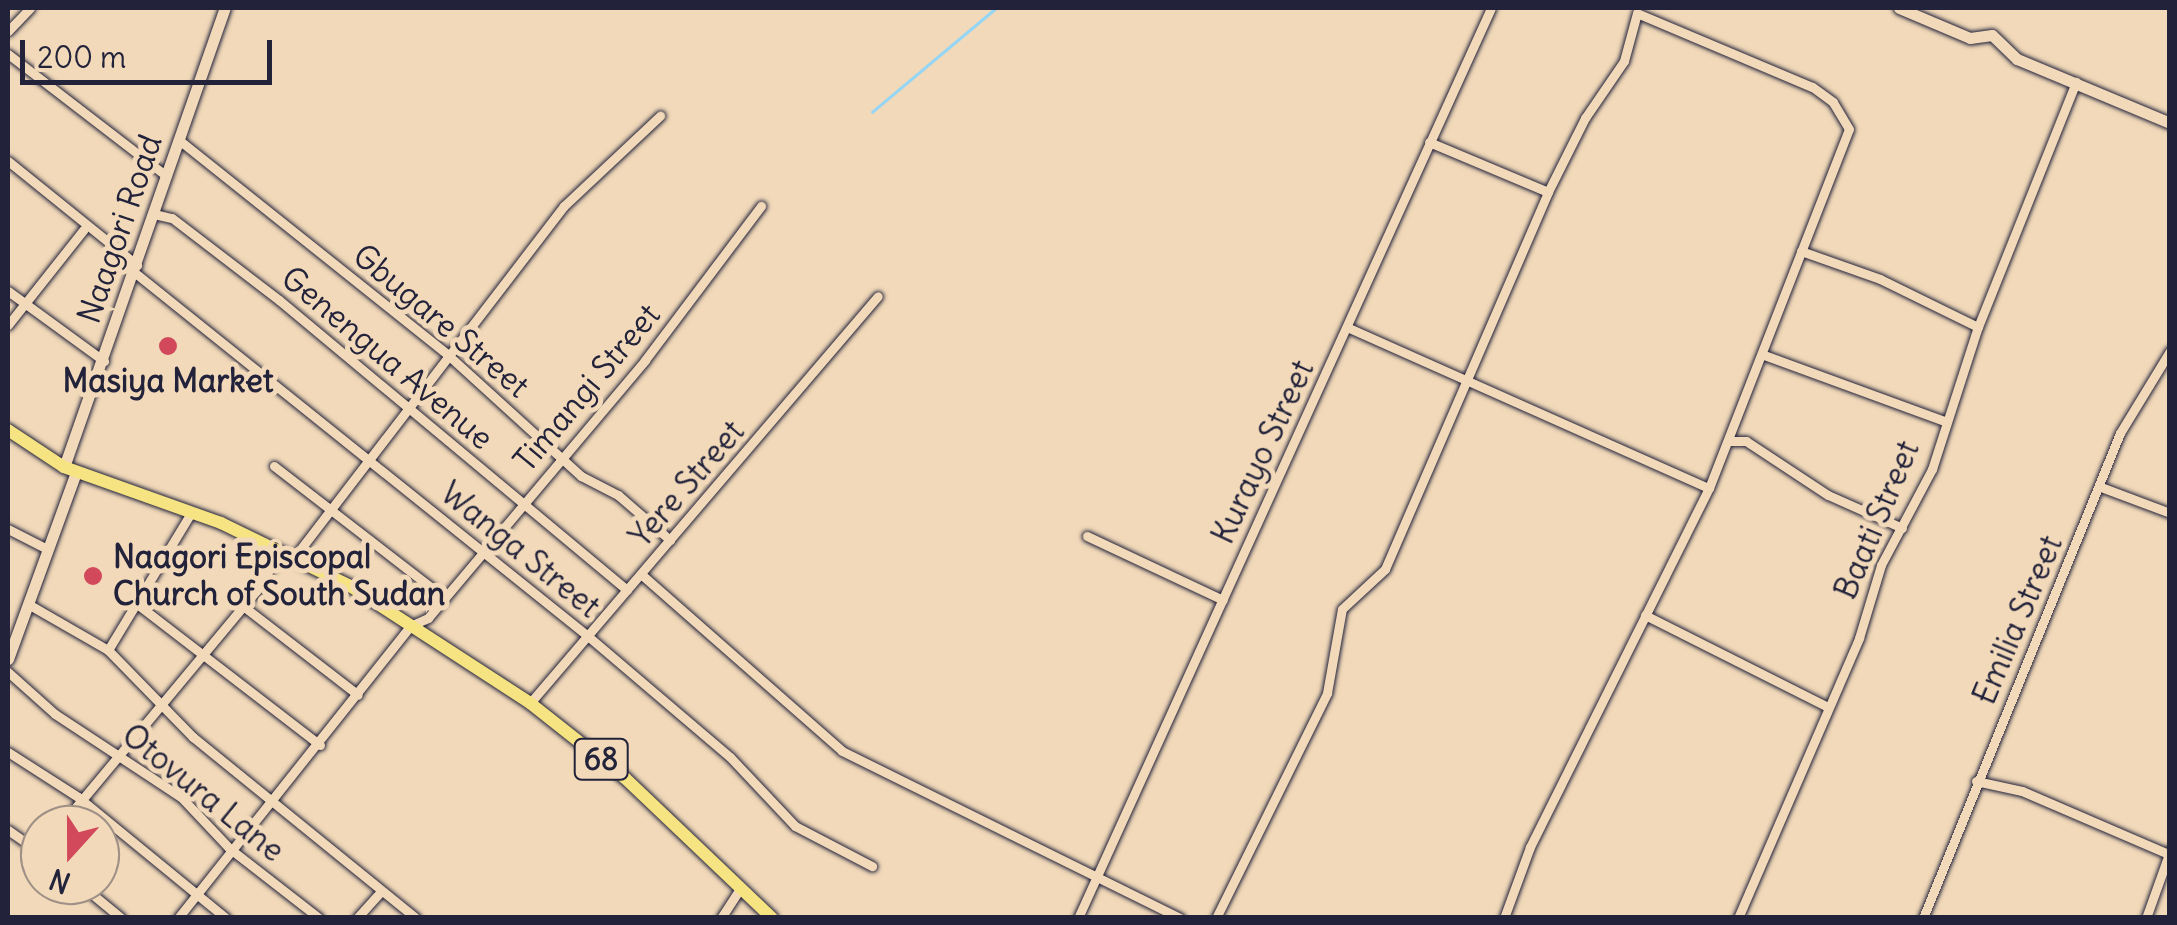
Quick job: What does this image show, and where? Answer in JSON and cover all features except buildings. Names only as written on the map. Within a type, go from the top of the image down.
[{"type":"main road","name":"68","points":[[8,430],[70,469],[289,552],[530,702],[636,788],[738,892],[772,918]]},
{"type":"street","points":[[8,31],[30,8]]},
{"type":"street","name":"Naagori Road","points":[[8,659],[104,360],[224,8]]},
{"type":"street","name":"Kurayo Street","points":[[1078,918],[1491,8]]},
{"type":"street","points":[[1899,8],[1970,38],[1992,35],[2017,59],[2170,124]]},
{"type":"street","points":[[1216,918],[1327,693],[1342,610],[1385,570],[1462,380],[1585,118],[1624,60],[1637,13],[1834,102],[1848,129],[1764,355],[1709,488],[1530,846],[1504,918]]},
{"type":"street","points":[[8,54],[166,175]]},
{"type":"street","name":"Baati Street","points":[[1738,918],[1902,528],[1932,469],[1944,421],[1978,327],[2076,82]]},
{"type":"street","points":[[78,805],[118,751],[328,508],[564,206],[660,116]]},
{"type":"street","name":"Gbugare Street","points":[[179,140],[448,355],[560,455],[670,540]]},
{"type":"street","points":[[1430,142],[1548,192]]},
{"type":"street","name":"Wanga Street","points":[[8,162],[84,229],[589,637],[730,757],[795,826],[872,866]]},
{"type":"street","name":"Timangi Street","points":[[178,918],[229,848],[320,745],[410,626],[428,618],[560,455],[645,360],[761,206]]},
{"type":"street","name":"Genengua Avenue","points":[[154,214],[172,218],[627,590]]},
{"type":"street","points":[[8,325],[84,229]]},
{"type":"street","points":[[1800,251],[1880,279],[1978,327]]},
{"type":"street","points":[[8,290],[104,360]]},
{"type":"street","name":"Yere Street","points":[[530,702],[878,296]]},
{"type":"street","points":[[1348,328],[1709,488]]},
{"type":"street","name":"Emilia Street","points":[[1924,918],[1976,781],[2133,407],[2170,351]]},
{"type":"street","points":[[1764,355],[1944,421]]},
{"type":"street","points":[[1729,441],[1746,440],[1828,494],[1902,528]]},
{"type":"street","points":[[274,466],[445,598]]},
{"type":"street","points":[[2101,487],[2170,512]]},
{"type":"street","points":[[108,650],[192,513]]},
{"type":"street","points":[[8,530],[46,549]]},
{"type":"street","points":[[1088,536],[1223,600]]},
{"type":"street","points":[[642,575],[842,750],[1096,880],[1180,918]]},
{"type":"street","points":[[28,604],[108,650],[159,704],[416,918]]},
{"type":"street","points":[[137,604],[199,657],[320,745]]},
{"type":"street","points":[[243,606],[358,695]]},
{"type":"street","points":[[1645,615],[1826,706]]},
{"type":"street","name":"Otovura Lane","points":[[8,672],[55,714],[118,751],[181,797],[229,848],[320,918]]},
{"type":"street","points":[[8,752],[81,801],[226,918]]},
{"type":"street","points":[[1976,781],[2022,791],[2169,852],[2146,918]]},
{"type":"street","points":[[357,918],[381,891]]},
{"type":"street","points":[[721,918],[738,892]]},
{"type":"waterway","points":[[872,112],[996,8]]},
{"type":"place","name":"Masiya Market","points":[[168,346]]},
{"type":"place","name":"Naagori Episcopal Church of South Sudan","points":[[93,576]]}]
